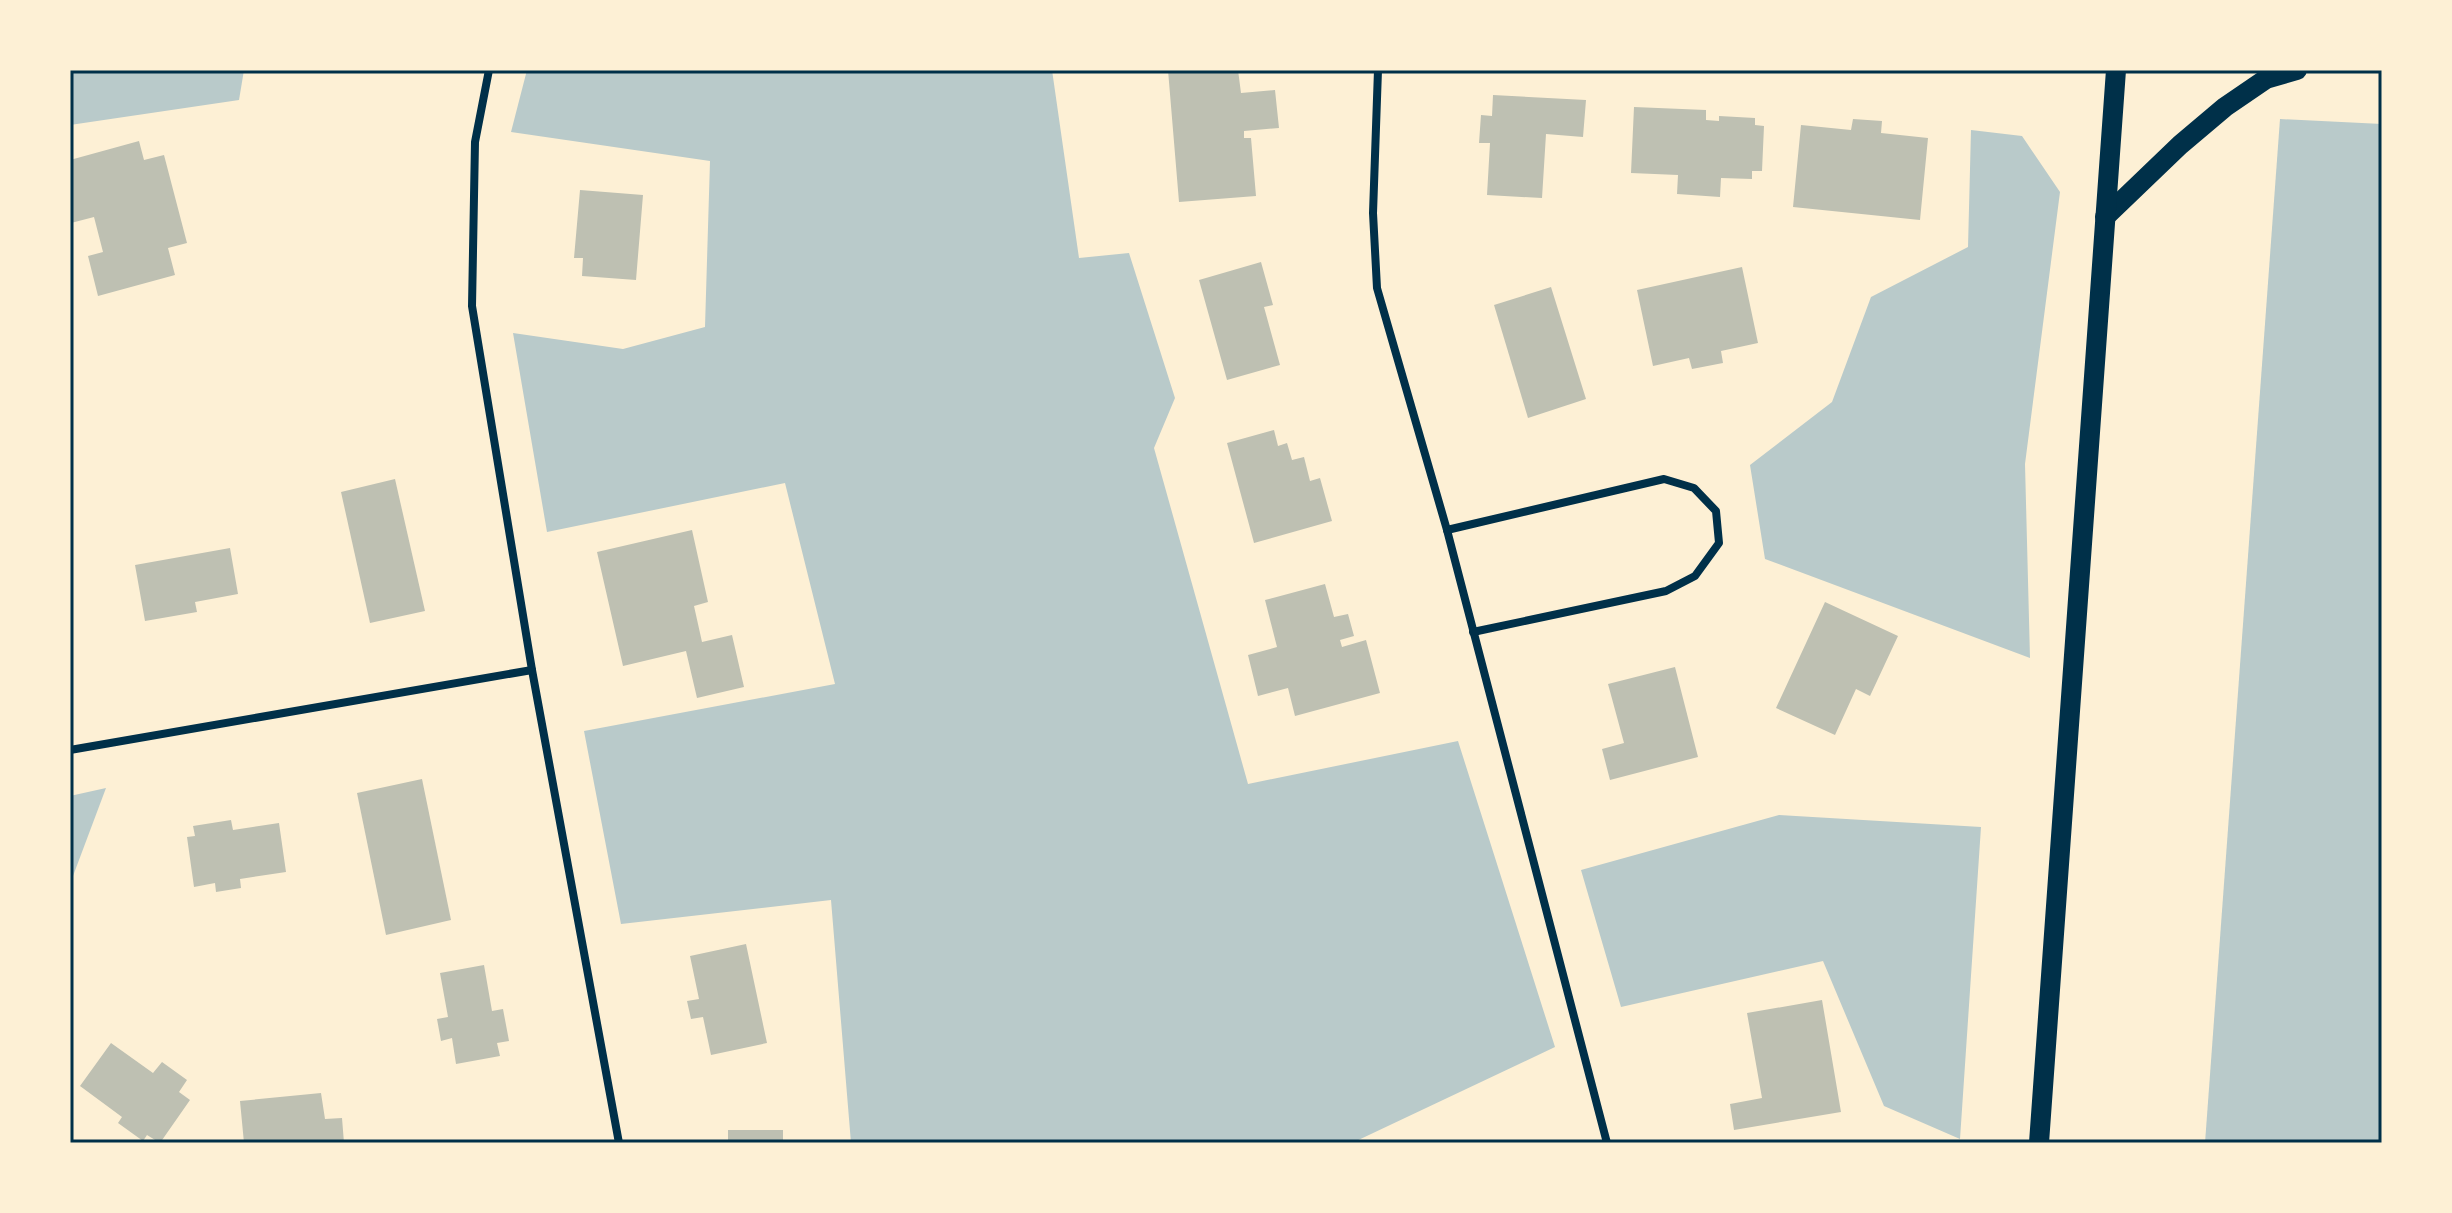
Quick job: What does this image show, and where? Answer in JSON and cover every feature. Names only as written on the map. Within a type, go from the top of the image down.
[{"type":"main road","points":[[2039,1143],[2116,70]]},
{"type":"main road","points":[[2105,217],[2225,107],[2266,79],[2297,70]]},
{"type":"street","points":[[489,70],[475,142],[472,306],[532,670],[619,1143]]},
{"type":"street","points":[[1378,70],[1373,213],[1377,288],[1447,530],[1607,1143]]},
{"type":"street","points":[[1447,530],[1664,479],[1694,488],[1716,511],[1719,543],[1695,576],[1666,591],[1473,632]]},
{"type":"street","points":[[70,750],[532,670]]},
{"type":"shaded area","points":[[70,70],[244,70],[239,100],[70,125]]},
{"type":"shaded area","points":[[527,70],[1052,70],[1079,258],[1129,253],[1175,398],[1154,448],[1248,784],[1458,741],[1555,1047],[1352,1143],[851,1143],[831,900],[621,924],[584,731],[835,684],[785,483],[547,532],[513,333],[623,349],[705,327],[710,161],[511,132]]},
{"type":"shaded area","points":[[2280,119],[2382,124],[2382,1143],[2205,1143]]},
{"type":"shaded area","points":[[1971,130],[2022,136],[2060,192],[2025,464],[2030,658],[1765,559],[1750,465],[1832,402],[1871,297],[1968,247]]},
{"type":"shaded area","points":[[106,788],[70,884],[70,796]]},
{"type":"shaded area","points":[[1779,815],[1981,827],[1960,1139],[1884,1106],[1823,961],[1621,1007],[1581,870]]},
{"type":"building","points":[[1168,70],[1238,70],[1241,93],[1275,90],[1279,128],[1244,131],[1244,138],[1251,138],[1256,196],[1179,202]]},
{"type":"building","points":[[1493,95],[1586,100],[1583,137],[1546,134],[1542,198],[1487,195],[1490,143],[1479,143],[1481,115],[1492,116]]},
{"type":"building","points":[[1634,107],[1706,110],[1706,120],[1719,121],[1719,116],[1755,118],[1755,125],[1764,126],[1762,171],[1752,171],[1752,179],[1721,178],[1720,197],[1677,194],[1678,175],[1631,173]]},
{"type":"building","points":[[1853,119],[1882,121],[1881,133],[1928,138],[1920,220],[1793,207],[1801,125],[1851,130]]},
{"type":"building","points":[[139,141],[144,160],[164,155],[187,243],[168,248],[175,275],[98,296],[88,256],[103,252],[94,217],[71,223],[70,160]]},
{"type":"building","points":[[580,190],[643,195],[636,280],[582,276],[583,258],[574,258]]},
{"type":"building","points":[[1261,262],[1273,305],[1264,307],[1280,365],[1227,380],[1199,280]]},
{"type":"building","points":[[1742,267],[1758,343],[1721,351],[1723,363],[1692,369],[1689,358],[1653,366],[1637,290]]},
{"type":"building","points":[[1551,287],[1586,399],[1528,418],[1494,305]]},
{"type":"building","points":[[1274,430],[1278,446],[1287,443],[1292,460],[1304,457],[1310,481],[1320,478],[1332,521],[1254,543],[1227,443]]},
{"type":"building","points":[[395,479],[425,611],[370,623],[341,492]]},
{"type":"building","points":[[692,530],[708,602],[694,606],[702,642],[732,635],[744,687],[697,698],[686,651],[623,666],[597,552]]},
{"type":"building","points":[[230,548],[238,594],[195,602],[197,612],[145,621],[135,565]]},
{"type":"building","points":[[1325,584],[1334,617],[1348,614],[1354,636],[1340,640],[1342,647],[1366,640],[1380,693],[1295,716],[1288,688],[1258,696],[1248,655],[1277,647],[1265,600]]},
{"type":"building","points":[[1825,602],[1898,636],[1870,696],[1856,689],[1835,735],[1776,708]]},
{"type":"building","points":[[1675,667],[1698,757],[1610,780],[1602,749],[1624,743],[1608,684]]},
{"type":"building","points":[[422,779],[451,920],[386,935],[357,793]]},
{"type":"building","points":[[231,820],[233,830],[279,823],[286,872],[240,879],[241,888],[216,892],[215,883],[194,887],[187,837],[195,836],[193,826]]},
{"type":"building","points":[[746,944],[767,1043],[711,1055],[703,1017],[691,1019],[687,1001],[699,999],[690,956]]},
{"type":"building","points":[[484,965],[492,1011],[503,1009],[509,1041],[497,1043],[500,1056],[456,1064],[452,1038],[441,1041],[437,1019],[448,1017],[440,973]]},
{"type":"building","points":[[1822,1000],[1841,1112],[1734,1130],[1730,1104],[1762,1098],[1747,1013]]},
{"type":"building","points":[[111,1043],[153,1073],[162,1062],[187,1080],[179,1092],[190,1100],[160,1143],[147,1135],[143,1141],[118,1123],[122,1117],[80,1086]]},
{"type":"building","points":[[321,1093],[325,1119],[342,1118],[344,1143],[244,1143],[240,1101]]},
{"type":"building","points":[[728,1130],[783,1130],[783,1143],[728,1143]]}]
